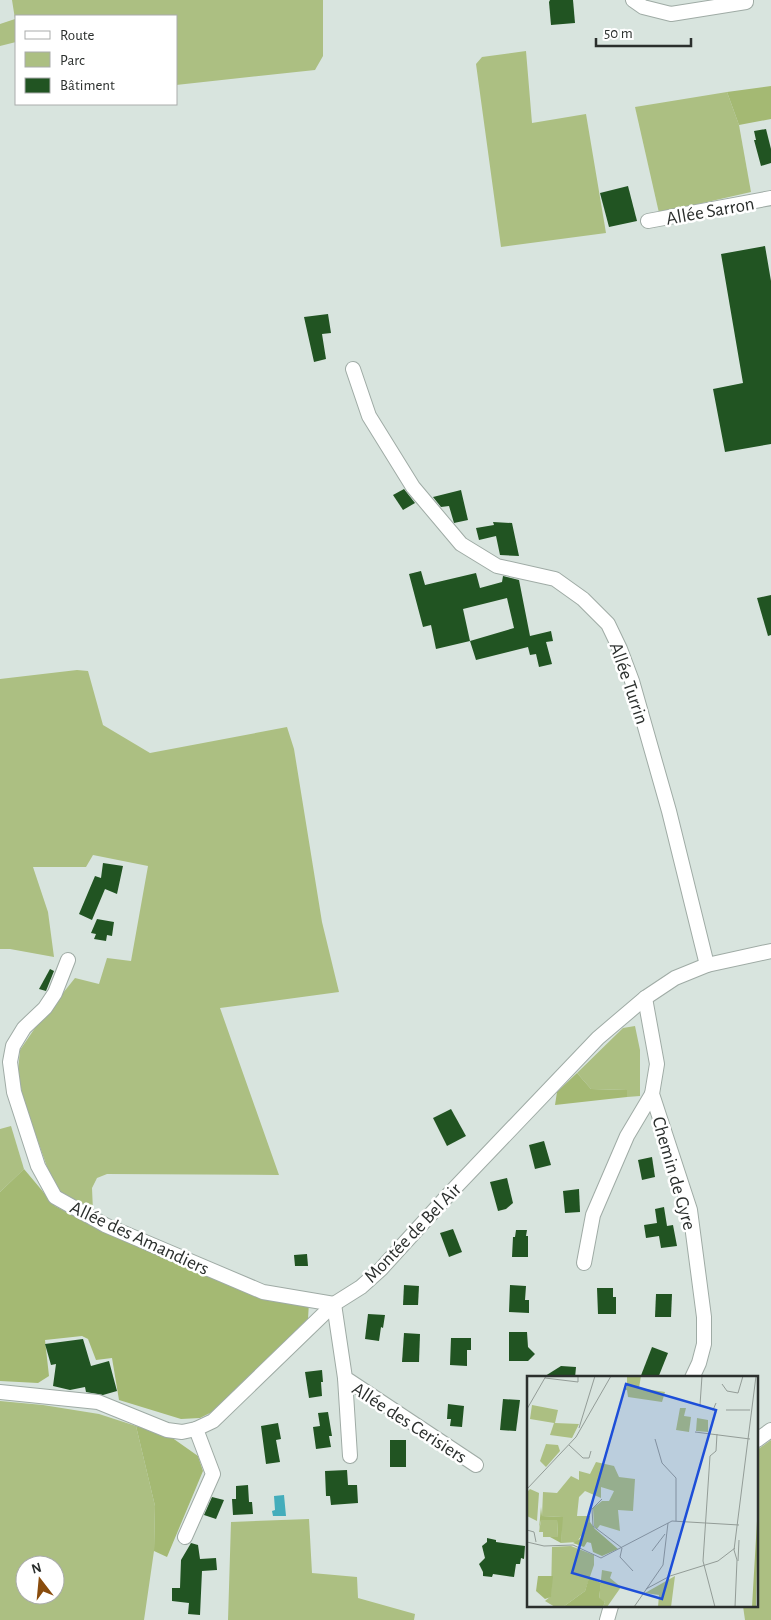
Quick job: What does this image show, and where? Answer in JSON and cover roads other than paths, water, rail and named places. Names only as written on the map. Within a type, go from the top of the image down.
[{"type":"street","points":[[633,0],[643,8],[671,14],[746,2],[746,0]]},
{"type":"street","name":"Allée Sarron","points":[[648,221],[771,198]]},
{"type":"street","name":"Allée Turrin","points":[[353,369],[369,416],[413,487],[460,544],[497,566],[555,579],[583,599],[608,624],[632,681],[669,811],[707,965]]},
{"type":"street","name":"Montée de Bel Air","points":[[0,1392],[98,1402],[167,1430],[182,1432],[196,1429],[213,1420],[334,1304],[361,1287],[381,1268],[598,1038],[645,998],[675,978],[707,965],[771,951]]},
{"type":"street","name":"Allée des Amandiers","points":[[68,960],[55,993],[45,1008],[24,1028],[13,1046],[10,1062],[14,1092],[38,1166],[55,1196],[105,1225],[262,1292],[334,1304]]},
{"type":"street","name":"Chemin de Gyre","points":[[645,998],[657,1064],[652,1094],[690,1210],[704,1317],[704,1344],[693,1376]]},
{"type":"street","points":[[584,1263],[593,1215],[626,1136],[652,1094]]},
{"type":"street","name":"Allée des Cerisiers","points":[[334,1304],[344,1378],[350,1456]]},
{"type":"street","name":"Allée des Cerisiers","points":[[344,1378],[476,1465]]},
{"type":"street","points":[[185,1536],[213,1474],[196,1429]]},
{"type":"street","points":[[758,1439],[771,1430]]},
{"type":"water","points":[[284,1495],[286,1516],[273,1516],[272,1511],[275,1510],[274,1496]]}]
